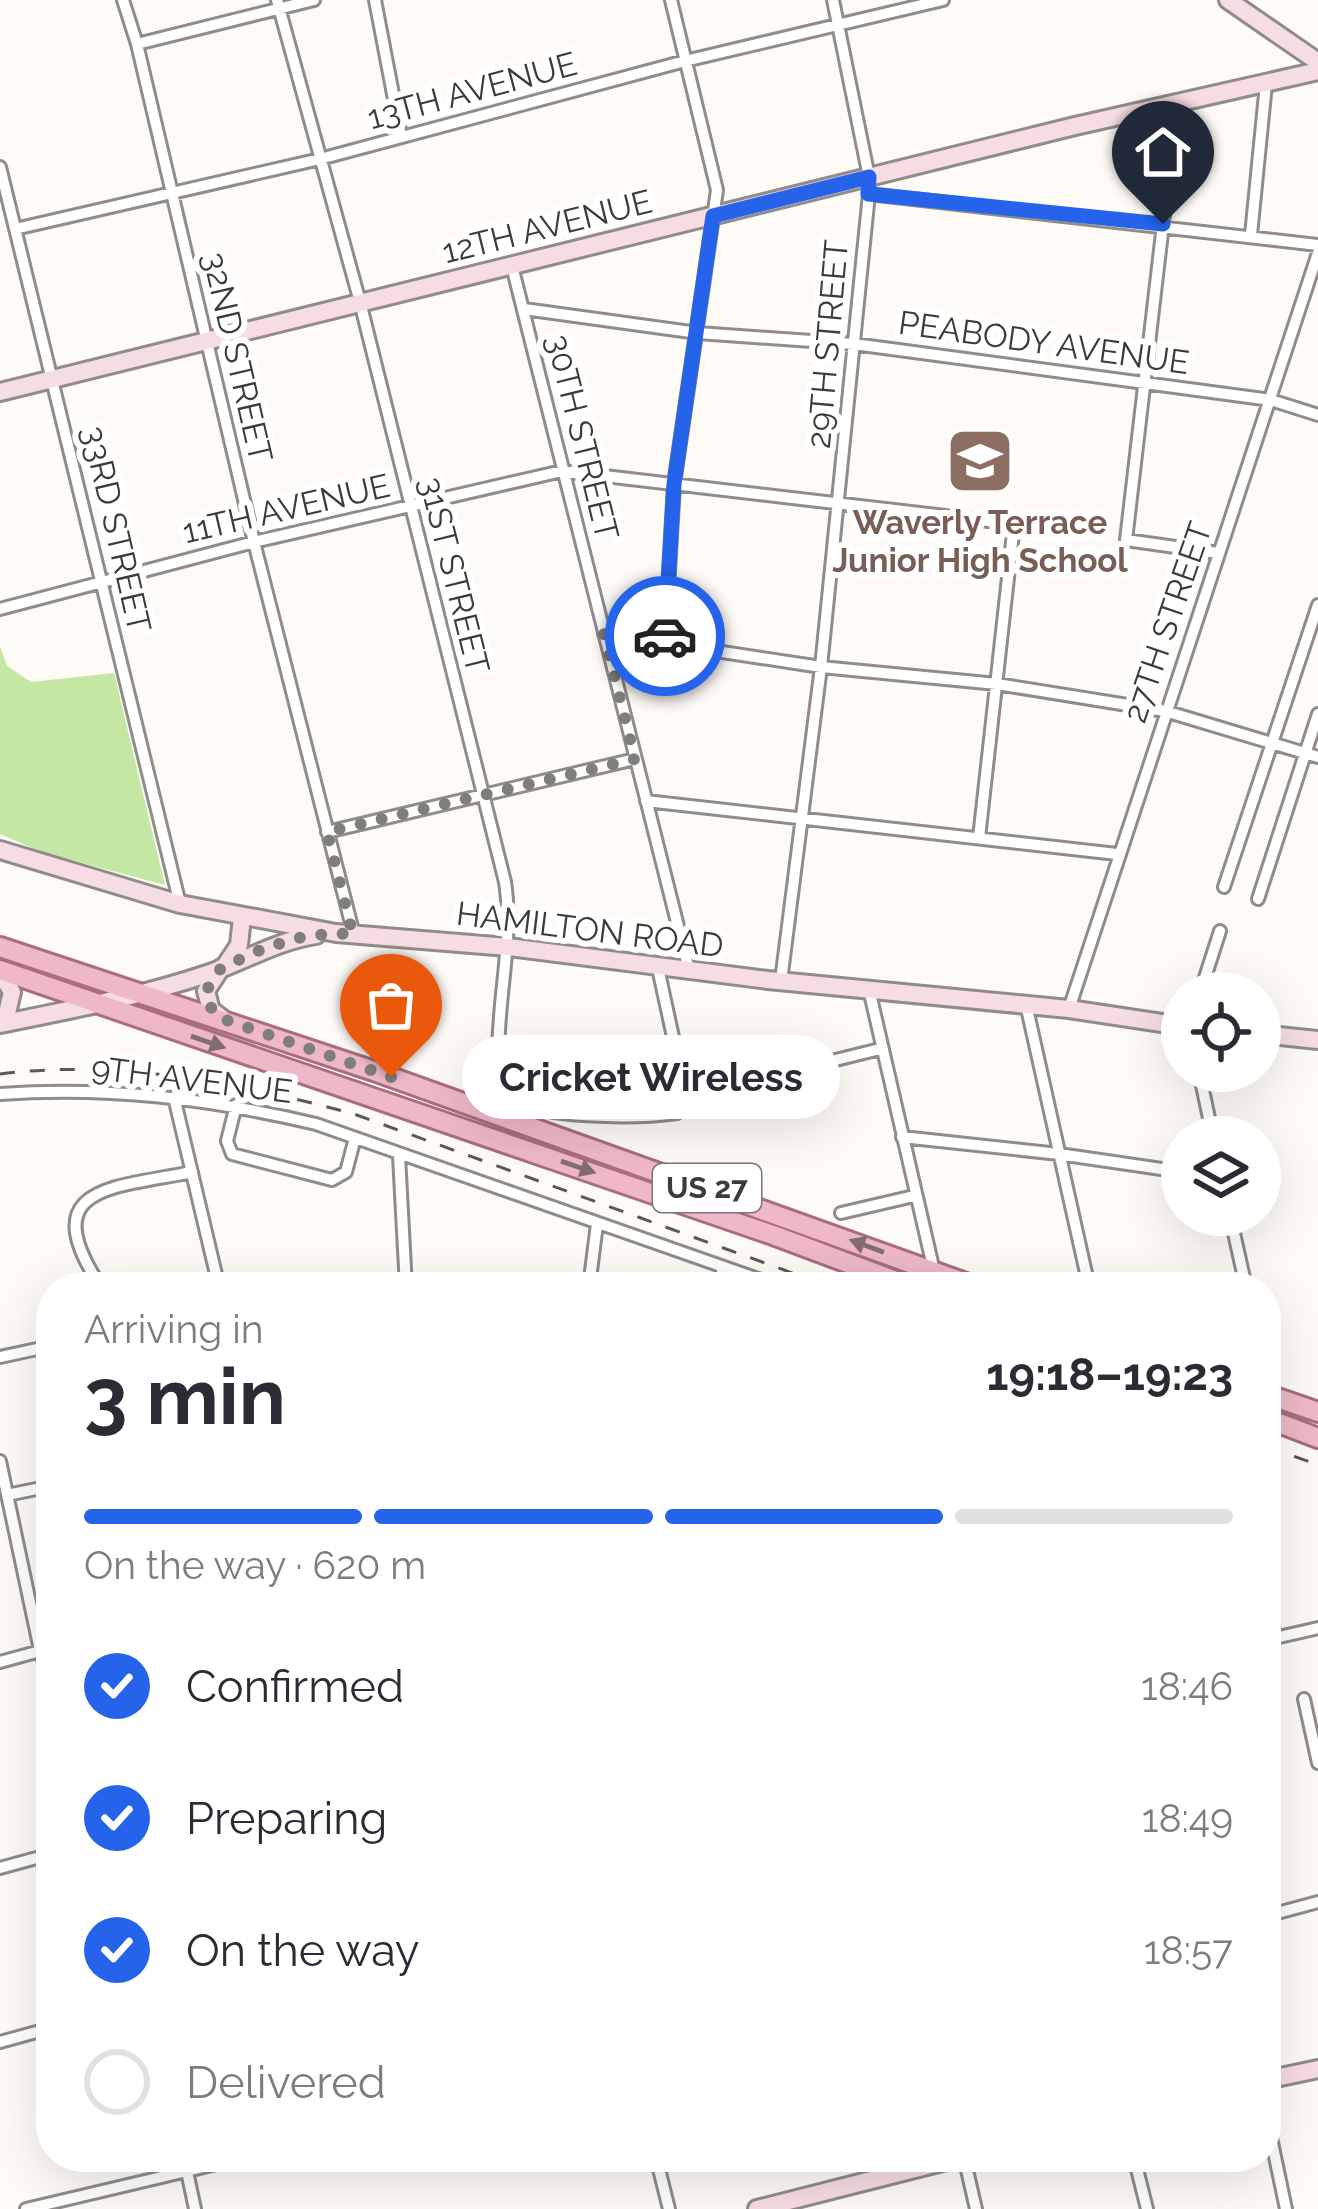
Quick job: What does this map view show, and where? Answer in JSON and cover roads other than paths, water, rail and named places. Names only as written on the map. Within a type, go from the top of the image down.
[{"type":"main road","name":"US 27","points":[[0,947],[223,1019],[934,1271]]},
{"type":"main road","name":"US 27","points":[[0,971],[871,1272]]},
{"type":"main road","points":[[1281,1399],[1318,1412]]},
{"type":"main road","points":[[1281,1424],[1318,1438]]},
{"type":"street","name":"32ND STREET","points":[[123,0],[327,832],[345,934]]},
{"type":"street","points":[[137,44],[278,5],[314,0]]},
{"type":"street","points":[[375,0],[401,136]]},
{"type":"street","points":[[665,642],[674,484],[717,190],[671,0]]},
{"type":"street","name":"29TH STREET","points":[[781,981],[839,506],[869,185],[833,0]]},
{"type":"street","name":"13TH AVENUE","points":[[15,229],[320,159],[686,61],[943,0]]},
{"type":"street","points":[[1228,0],[1318,66]]},
{"type":"street","name":"31ST STREET","points":[[278,5],[360,302],[506,882],[510,914],[500,1016],[502,1096],[514,1104],[574,1113],[657,1116],[677,1113],[686,1097]]},
{"type":"street","name":"12TH AVENUE","points":[[0,392],[713,216],[869,185],[1266,84],[1318,66]]},
{"type":"street","points":[[1250,236],[1266,84]]},
{"type":"street","points":[[1177,105],[1126,540],[1218,553]]},
{"type":"street","name":"33RD STREET","points":[[0,167],[180,904]]},
{"type":"street","points":[[869,185],[1318,249]]},
{"type":"street","name":"27TH STREET","points":[[1070,1009],[1318,249]]},
{"type":"street","name":"30TH STREET","points":[[512,266],[689,970]]},
{"type":"street","name":"PEABODY AVENUE","points":[[524,309],[698,333],[854,344],[1271,400],[1318,415]]},
{"type":"street","name":"11TH AVENUE","points":[[0,609],[254,542],[562,471],[1015,524],[997,684]]},
{"type":"street","points":[[1224,887],[1318,605]]},
{"type":"street","points":[[604,634],[821,667],[997,684],[1165,711],[1312,755]]},
{"type":"street","points":[[979,838],[997,684]]},
{"type":"street","points":[[1258,899],[1312,755],[1318,714]]},
{"type":"street","points":[[327,832],[635,759]]},
{"type":"street","points":[[646,801],[1117,854]]},
{"type":"street","name":"HAMILTON ROAD","points":[[0,850],[180,904],[345,934],[508,947],[658,968],[1161,1022]]},
{"type":"street","points":[[223,1019],[212,1010],[206,991],[235,956],[242,917]]},
{"type":"street","points":[[1207,972],[1220,932]]},
{"type":"street","points":[[0,1023],[98,1004],[222,967],[284,941],[345,934]]},
{"type":"street","points":[[658,968],[686,1097],[880,1049]]},
{"type":"street","points":[[0,971],[12,992],[0,1023]]},
{"type":"street","points":[[868,988],[934,1271]]},
{"type":"street","points":[[1026,1004],[1086,1272]]},
{"type":"street","points":[[1281,1036],[1318,1040]]},
{"type":"street","name":"9TH AVENUE","points":[[0,1094],[101,1090],[236,1105],[355,1138],[738,1272]]},
{"type":"street","points":[[174,1097],[216,1272]]},
{"type":"street","points":[[236,1105],[227,1141],[232,1154],[332,1180],[346,1172],[355,1138]]},
{"type":"street","points":[[902,1137],[1161,1169]]},
{"type":"street","points":[[399,1156],[405,1272]]},
{"type":"street","points":[[92,1272],[74,1232],[76,1210],[94,1193],[193,1172]]},
{"type":"street","points":[[841,1213],[914,1196]]},
{"type":"street","points":[[591,1272],[597,1224]]},
{"type":"street","points":[[1235,1236],[1243,1272]]},
{"type":"street","points":[[722,1272],[723,1267]]},
{"type":"street","points":[[0,1357],[36,1349]]},
{"type":"street","points":[[0,1461],[36,1613]]},
{"type":"street","points":[[7,1496],[36,1489]]},
{"type":"street","points":[[1281,1637],[1318,1628]]},
{"type":"street","points":[[0,1662],[36,1652]]},
{"type":"street","points":[[1304,1699],[1318,1763]]},
{"type":"street","points":[[0,1868],[36,1858]]},
{"type":"street","points":[[1281,1912],[1318,1902]]},
{"type":"street","points":[[0,2042],[36,2032]]},
{"type":"street","points":[[1281,2077],[1318,2069]]},
{"type":"street","points":[[26,2209],[184,2172]]},
{"type":"street","points":[[188,2172],[195,2209]]},
{"type":"street","points":[[660,2172],[669,2209]]},
{"type":"street","points":[[757,2209],[904,2172]]},
{"type":"street","points":[[967,2172],[976,2209]]},
{"type":"street","points":[[1137,2172],[1147,2209]]},
{"type":"street","points":[[1278,2172],[1286,2209]]},
{"type":"railway","points":[[0,1074],[134,1072],[311,1103],[354,1114],[790,1272]]},
{"type":"railway","points":[[1281,1451],[1318,1465]]},
{"type":"place","name":"Waverly Terrace Junior High School","points":[[980,461]]},
{"type":"place","name":"Cricket Wireless","points":[[391,1077]]}]
